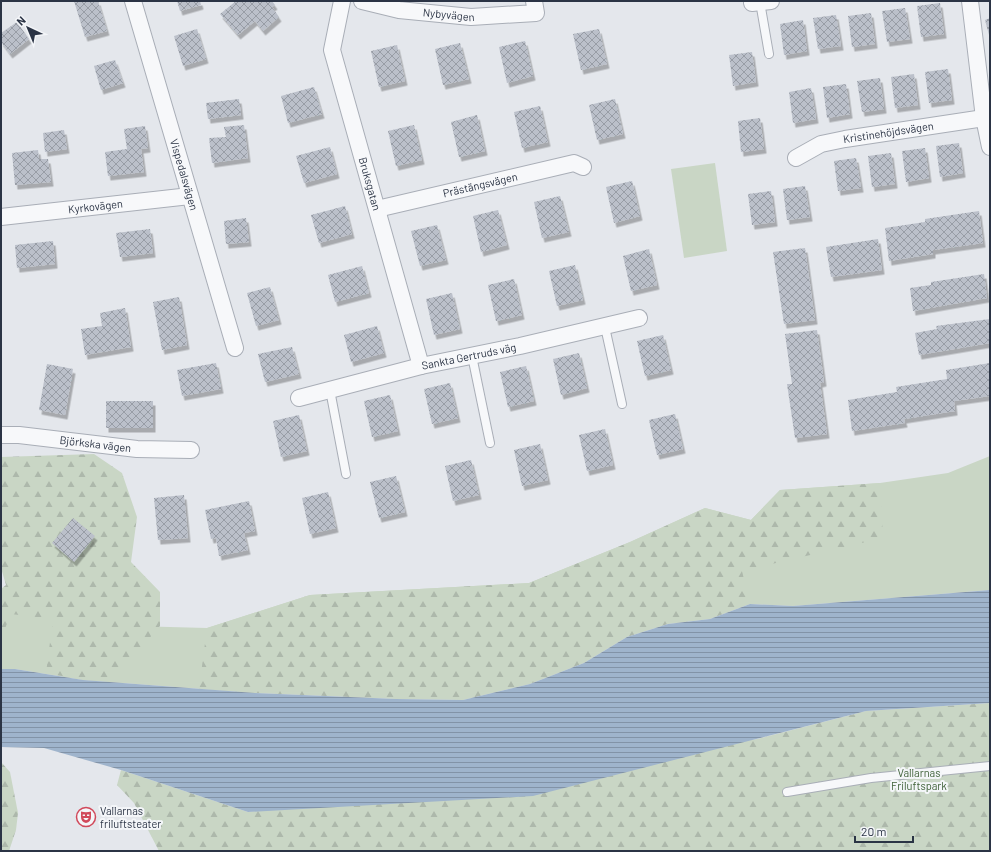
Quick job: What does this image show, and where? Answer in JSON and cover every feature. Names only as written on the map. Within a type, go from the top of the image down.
[{"type":"street","name":"Vispedalsvägen","points":[[133,1],[235,348]]},
{"type":"street","name":"Bruksgatan","points":[[342,1],[332,50],[422,366]]},
{"type":"street","name":"Nybyvägen","points":[[362,1],[399,10],[471,18],[535,7]]},
{"type":"street","points":[[970,1],[984,118],[990,147]]},
{"type":"street","name":"Kristinehöjdsvägen","points":[[796,158],[821,144],[984,118]]},
{"type":"street","name":"Prästängsvägen","points":[[377,209],[574,163],[583,167]]},
{"type":"street","name":"Kyrkovägen","points":[[1,217],[190,196]]},
{"type":"street","name":"Sankta Gertruds väg","points":[[299,398],[422,366],[605,327],[639,318]]},
{"type":"street","name":"Björkska vägen","points":[[1,436],[19,435],[137,449],[191,450]]},
{"type":"lane","points":[[761,2],[769,54]]},
{"type":"lane","points":[[605,327],[622,404]]},
{"type":"lane","points":[[472,356],[490,443]]},
{"type":"lane","points":[[330,390],[346,474]]},
{"type":"lane","points":[[787,792],[871,778],[990,766]]},
{"type":"green space","points":[[715,163],[727,251],[684,258],[671,169]]},
{"type":"green space","points":[[94,454],[122,473],[137,517],[131,562],[160,592],[160,626],[111,682],[83,680],[46,673],[53,619],[11,614],[1,638],[1,589],[6,585],[1,568],[1,457]]},
{"type":"green space","points":[[990,456],[990,590],[793,606],[750,604],[255,693],[83,680],[15,669],[1,669],[1,602],[95,625],[207,628],[310,595],[529,583],[630,542],[705,508],[751,520],[780,490],[880,483],[948,473]]},
{"type":"green space","points":[[880,483],[883,538],[742,571],[750,604],[710,619],[668,624],[627,637],[584,663],[530,684],[463,700],[396,699],[199,689],[207,628],[310,595],[529,583],[630,542],[705,508],[751,520],[780,490]]},
{"type":"green space","name":"Vallarnas Friluftspark","points":[[990,703],[990,851],[159,851],[134,803],[117,785],[121,770],[248,812],[757,739],[866,711]]},
{"type":"green space","points":[[1,762],[10,772],[18,813],[16,830],[9,851],[1,851]]},
{"type":"water","points":[[990,590],[990,703],[866,711],[533,796],[248,812],[121,770],[44,748],[1,747],[1,669],[15,669],[83,680],[255,693],[396,699],[463,700],[530,684],[584,663],[627,637],[668,624],[710,619],[750,604],[793,606]]},
{"type":"building","points":[[74,1],[98,1],[107,31],[85,37]]},
{"type":"building","points":[[177,1],[200,1],[201,5],[180,11]]},
{"type":"building","points":[[236,1],[272,1],[275,5],[272,7],[279,17],[263,31],[255,21],[238,35],[220,14]]},
{"type":"building","points":[[940,3],[944,34],[921,37],[917,6]]},
{"type":"building","points":[[905,8],[910,39],[887,42],[882,11]]},
{"type":"building","points":[[871,13],[875,44],[852,47],[848,16]]},
{"type":"building","points":[[836,15],[841,46],[818,49],[813,18]]},
{"type":"building","points":[[990,18],[990,35],[989,35],[985,20]]},
{"type":"building","points":[[803,20],[807,51],[784,55],[780,24]]},
{"type":"building","points":[[17,22],[29,39],[10,54],[1,42],[1,33]]},
{"type":"building","points":[[197,29],[206,59],[183,66],[174,36]]},
{"type":"building","points":[[599,29],[607,64],[581,70],[573,34]]},
{"type":"building","points":[[525,41],[533,76],[507,83],[499,47]]},
{"type":"building","points":[[460,43],[469,79],[443,85],[435,49]]},
{"type":"building","points":[[397,45],[405,81],[379,87],[371,51]]},
{"type":"building","points":[[752,52],[756,82],[733,86],[729,55]]},
{"type":"building","points":[[115,60],[123,83],[101,90],[94,66]]},
{"type":"building","points":[[948,69],[952,100],[929,103],[925,72]]},
{"type":"building","points":[[914,74],[918,105],[895,108],[891,77]]},
{"type":"building","points":[[880,78],[884,109],[862,112],[857,81]]},
{"type":"building","points":[[846,84],[850,114],[827,118],[823,87]]},
{"type":"building","points":[[314,87],[322,114],[288,123],[281,96]]},
{"type":"building","points":[[811,88],[816,119],[793,123],[789,92]]},
{"type":"building","points":[[239,99],[241,115],[208,119],[206,103]]},
{"type":"building","points":[[615,99],[623,134],[597,140],[589,105]]},
{"type":"building","points":[[540,106],[548,142],[522,148],[514,112]]},
{"type":"building","points":[[477,115],[485,151],[459,157],[451,122]]},
{"type":"building","points":[[760,118],[764,149],[741,152],[738,121]]},
{"type":"building","points":[[244,125],[248,158],[212,163],[209,138],[226,137],[224,127]]},
{"type":"building","points":[[414,125],[422,160],[396,166],[388,131]]},
{"type":"building","points":[[145,126],[148,148],[141,149],[144,172],[108,176],[105,152],[127,149],[124,129]]},
{"type":"building","points":[[64,130],[67,149],[45,152],[43,133]]},
{"type":"building","points":[[959,143],[963,173],[940,177],[936,146]]},
{"type":"building","points":[[330,147],[337,174],[304,183],[296,156]]},
{"type":"building","points":[[925,148],[929,178],[906,182],[902,151]]},
{"type":"building","points":[[38,150],[39,159],[48,159],[51,182],[15,185],[12,153]]},
{"type":"building","points":[[891,153],[895,184],[872,187],[868,156]]},
{"type":"building","points":[[856,158],[861,188],[838,191],[834,161]]},
{"type":"building","points":[[632,181],[640,216],[614,223],[606,187]]},
{"type":"building","points":[[805,186],[810,217],[787,220],[783,189]]},
{"type":"building","points":[[771,191],[775,222],[752,225],[748,194]]},
{"type":"building","points":[[560,196],[569,232],[542,238],[534,202]]},
{"type":"building","points":[[345,206],[352,234],[319,243],[311,215]]},
{"type":"building","points":[[498,210],[507,245],[481,252],[473,216]]},
{"type":"building","points":[[979,211],[983,243],[933,250],[933,254],[889,261],[885,228],[925,222],[925,219]]},
{"type":"building","points":[[246,218],[249,242],[226,244],[224,221]]},
{"type":"building","points":[[437,225],[446,260],[420,266],[411,231]]},
{"type":"building","points":[[150,229],[153,253],[120,257],[116,233]]},
{"type":"building","points":[[878,239],[882,270],[831,277],[826,247]]},
{"type":"building","points":[[53,241],[55,264],[17,268],[15,245]]},
{"type":"building","points":[[805,248],[815,320],[784,324],[773,252]]},
{"type":"building","points":[[649,249],[657,285],[631,291],[623,256]]},
{"type":"building","points":[[575,265],[583,300],[557,306],[549,271]]},
{"type":"building","points":[[362,266],[369,293],[335,302],[328,275]]},
{"type":"building","points":[[984,274],[987,298],[913,311],[910,288],[931,285],[931,282]]},
{"type":"building","points":[[514,279],[522,315],[496,321],[488,285]]},
{"type":"building","points":[[270,287],[279,320],[256,326],[247,293]]},
{"type":"building","points":[[452,293],[460,329],[434,335],[426,299]]},
{"type":"building","points":[[179,297],[187,345],[162,350],[153,302]]},
{"type":"building","points":[[125,308],[131,347],[85,355],[81,329],[102,326],[100,313]]},
{"type":"building","points":[[990,319],[990,343],[919,355],[915,333],[937,329],[936,326]]},
{"type":"building","points":[[377,326],[384,353],[351,362],[344,335]]},
{"type":"building","points":[[817,330],[824,382],[820,383],[827,434],[795,438],[787,384],[792,384],[785,334]]},
{"type":"building","points":[[663,335],[671,370],[645,376],[637,341]]},
{"type":"building","points":[[292,347],[299,374],[265,382],[258,354]]},
{"type":"building","points":[[579,353],[587,388],[561,395],[553,359]]},
{"type":"building","points":[[216,363],[221,389],[182,396],[177,370]]},
{"type":"building","points":[[990,363],[990,396],[954,401],[955,411],[904,419],[905,423],[852,431],[848,400],[897,392],[896,387],[947,379],[946,370]]},
{"type":"building","points":[[47,364],[73,369],[65,415],[39,410]]},
{"type":"building","points":[[526,366],[534,401],[508,407],[500,372]]},
{"type":"building","points":[[450,383],[458,418],[432,424],[424,389]]},
{"type":"building","points":[[390,395],[398,431],[372,437],[364,401]]},
{"type":"building","points":[[106,401],[153,401],[153,428],[106,428]]},
{"type":"building","points":[[675,414],[683,449],[657,455],[649,420]]},
{"type":"building","points":[[299,415],[307,451],[281,457],[273,421]]},
{"type":"building","points":[[605,429],[613,465],[587,471],[579,435]]},
{"type":"building","points":[[540,444],[548,480],[522,486],[514,450]]},
{"type":"building","points":[[471,460],[479,495],[453,501],[445,466]]},
{"type":"building","points":[[396,476],[405,512],[379,518],[370,482]]},
{"type":"building","points":[[328,492],[336,528],[310,534],[302,498]]},
{"type":"building","points":[[184,495],[188,538],[158,540],[154,498]]},
{"type":"building","points":[[249,501],[255,531],[244,533],[248,550],[219,556],[216,538],[211,539],[205,510]]},
{"type":"building","points":[[73,518],[95,536],[74,562],[52,543]]},
{"type":"place","name":"Vallarnas friluftsteater","points":[[86,817]]}]
